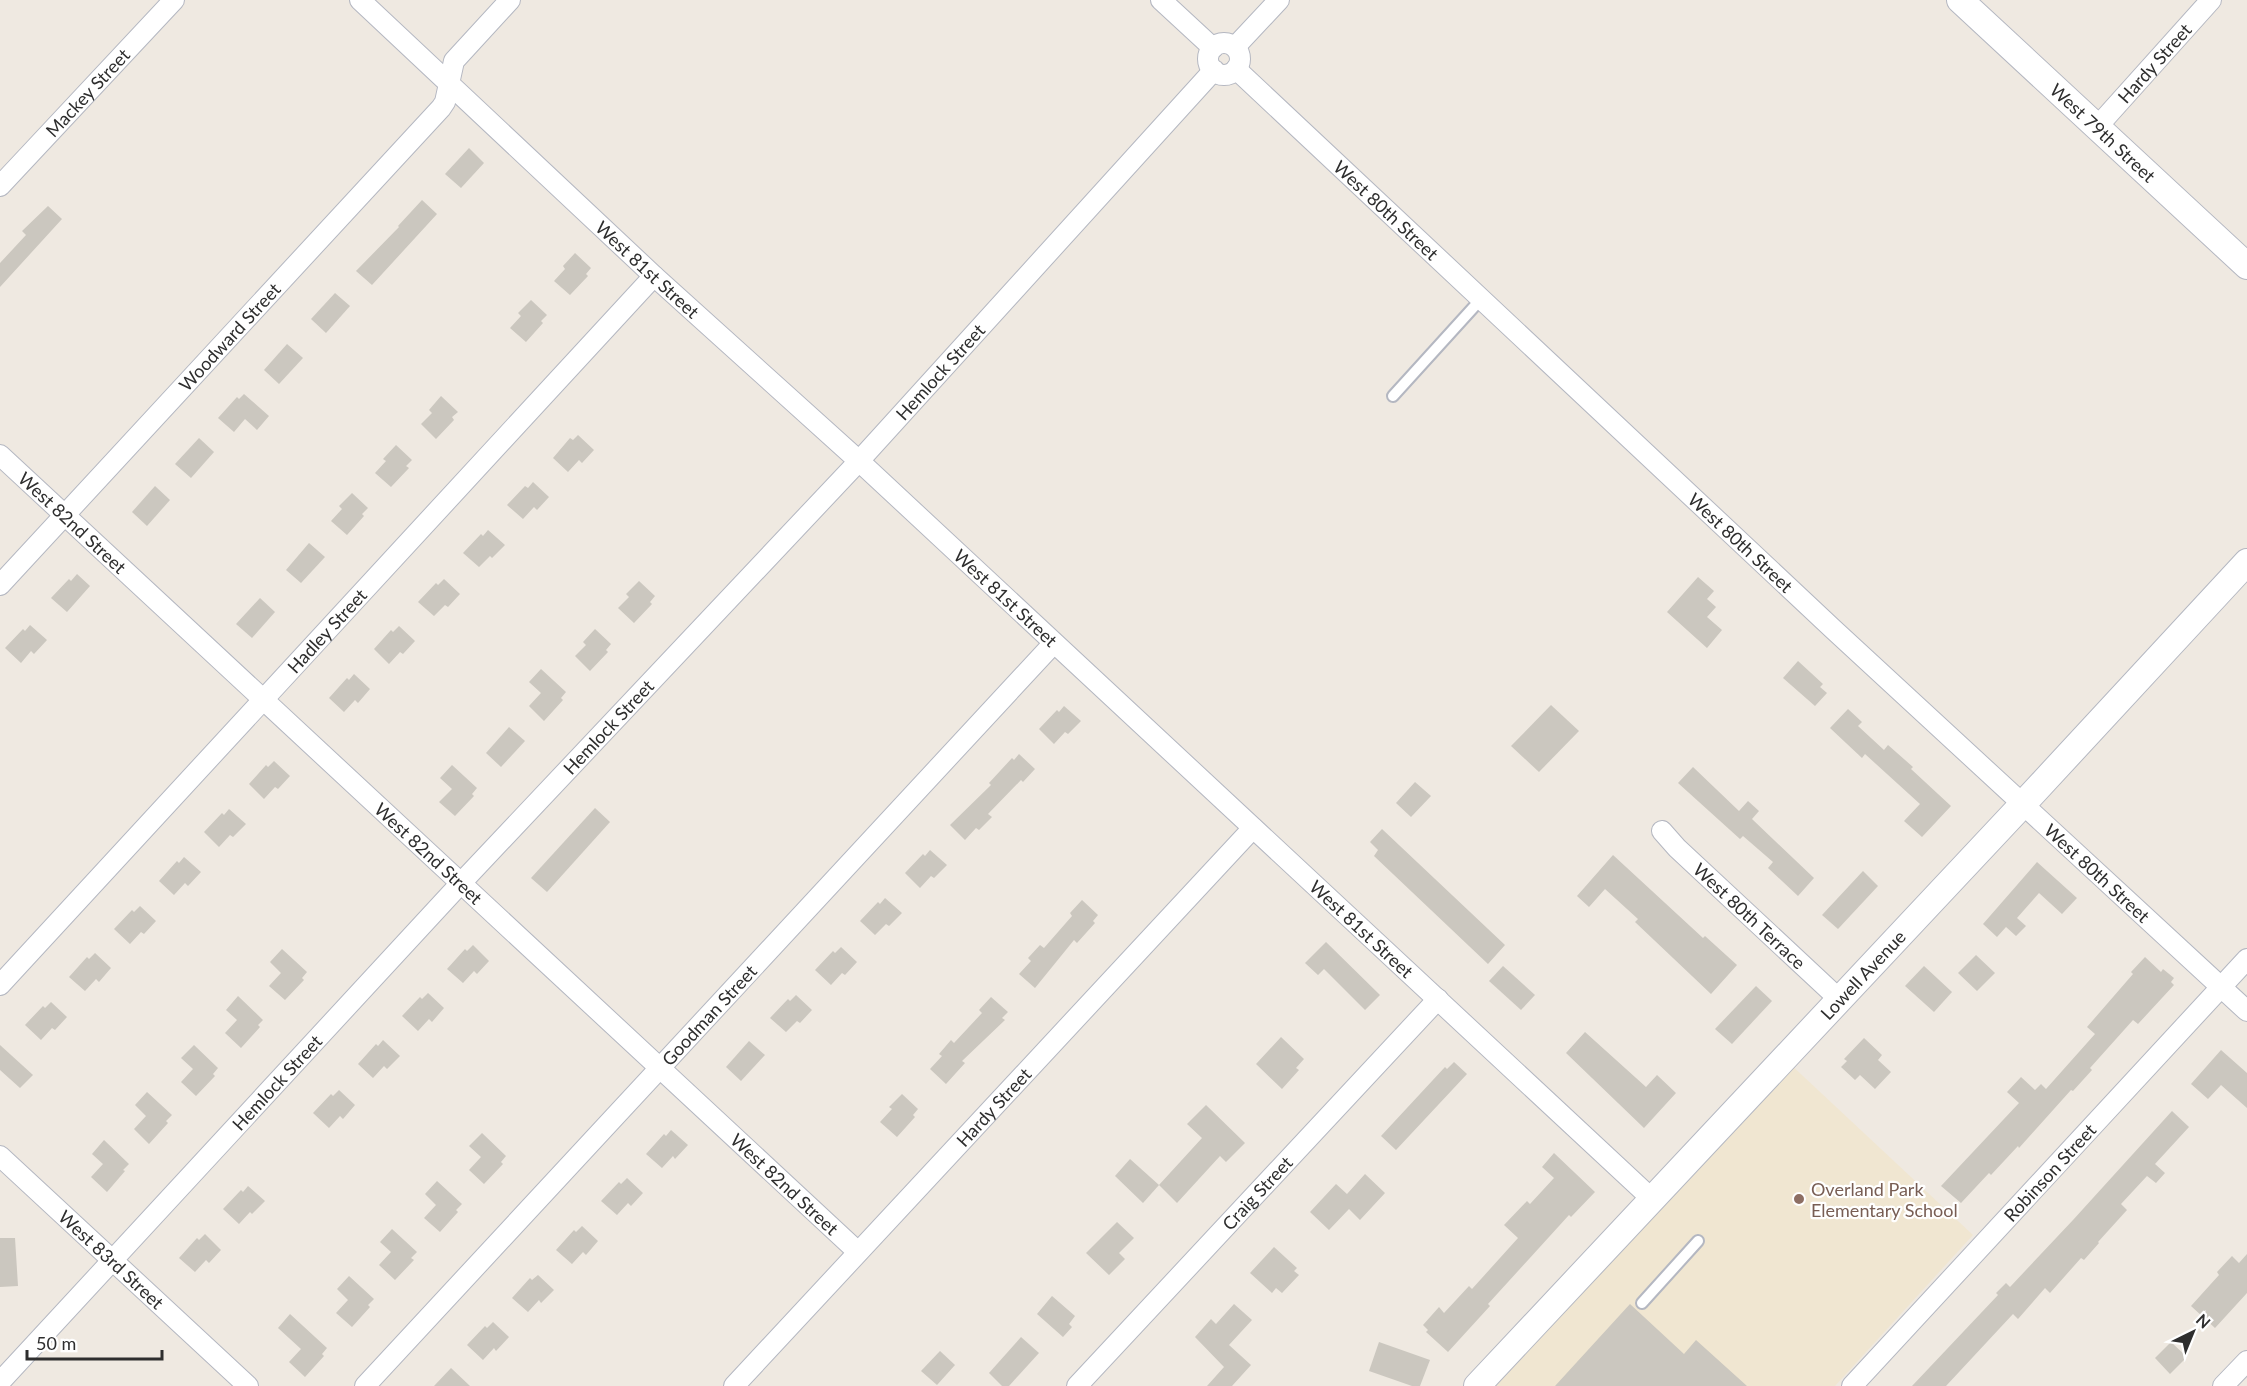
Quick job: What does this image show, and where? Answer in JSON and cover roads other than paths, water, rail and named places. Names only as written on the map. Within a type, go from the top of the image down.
[{"type":"street","name":"Mackey Street","points":[[0,186],[174,0]]},
{"type":"street","name":"West 81st Street","points":[[360,0],[654,276],[859,462],[1652,1199]]},
{"type":"street","name":"Woodward Street","points":[[0,585],[441,108],[445,102],[454,61],[510,0]]},
{"type":"street","points":[[1161,0],[1213,48]]},
{"type":"street","points":[[1235,47],[1279,0]]},
{"type":"street","name":"West 79th Street","points":[[1960,0],[2247,266]]},
{"type":"street","name":"Hardy Street","points":[[2097,127],[2211,0]]},
{"type":"street","points":[[1222,43],[1235,47],[1240,59],[1236,69],[1227,75],[1214,70],[1208,60],[1209,51],[1222,43]]},
{"type":"street","name":"West 80th Street","points":[[1236,69],[1833,629],[2247,1011]]},
{"type":"street","name":"Hemlock Street","points":[[0,1383],[461,883],[859,462],[1214,70]]},
{"type":"street","name":"Hadley Street","points":[[0,985],[654,276]]},
{"type":"street","name":"West 82nd Street","points":[[0,455],[858,1252]]},
{"type":"street","name":"Lowell Avenue","points":[[1477,1386],[2247,562]]},
{"type":"street","name":"Goodman Street","points":[[365,1386],[1053,644]]},
{"type":"street","name":"Hardy Street","points":[[734,1386],[1253,828]]},
{"type":"street","name":"West 80th Terrace","points":[[1662,831],[1677,848],[1839,999]]},
{"type":"street","name":"Robinson Street","points":[[1852,1386],[2247,959]]},
{"type":"street","name":"Craig Street","points":[[1077,1386],[1437,999]]},
{"type":"street","name":"West 83rd Street","points":[[0,1156],[248,1386]]},
{"type":"street","points":[[2223,1386],[2247,1361]]},
{"type":"lane","points":[[1393,396],[1482,298]]},
{"type":"lane","points":[[1642,1303],[1698,1241]]},
{"type":"place","name":"Overland Park Elementary School","points":[[1799,1199]]}]
